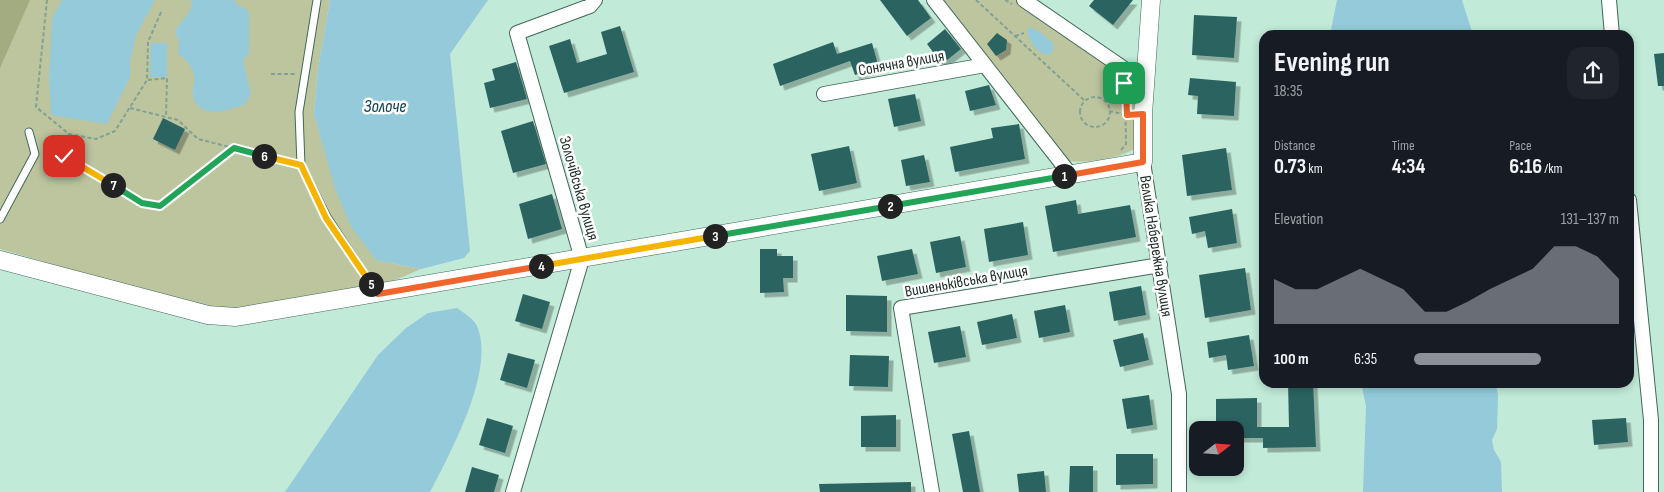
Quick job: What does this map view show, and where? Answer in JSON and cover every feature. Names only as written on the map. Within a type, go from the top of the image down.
[{"type":"street","name":"Золочівська вулиця","points":[[513,492],[582,259],[517,34],[590,6],[595,0]]},
{"type":"street","name":"Сонячна вулиця","points":[[934,0],[1070,174]]},
{"type":"street","name":"Велика Набережна вулиця","points":[[1151,0],[1145,83],[1135,114],[1179,394],[1179,492]]},
{"type":"street","points":[[1609,0],[1612,30]]},
{"type":"street","points":[[1019,3],[1145,83]]},
{"type":"street","name":"Сонячна вулиця","points":[[824,94],[984,65]]},
{"type":"street","points":[[0,260],[208,315],[228,318],[378,294],[1143,162]]},
{"type":"street","points":[[1634,250],[1651,420],[1652,492]]},
{"type":"street","name":"Вишеньківська вулиця","points":[[932,492],[901,308],[1160,264]]},
{"type":"lane","points":[[317,0],[299,112],[301,165],[326,218],[378,294]]},
{"type":"lane","points":[[0,219],[35,154],[29,132]]},
{"type":"path","points":[[47,0],[36,107],[68,134],[96,138],[115,131],[147,80],[148,42],[162,10]]},
{"type":"path","points":[[976,0],[1085,101]]},
{"type":"path","points":[[1005,0],[1019,3]]},
{"type":"path","points":[[1015,36],[1024,33]]},
{"type":"path","points":[[271,74],[305,74]]},
{"type":"path","points":[[147,80],[167,78],[166,117]]},
{"type":"path","points":[[1116,151],[1123,149],[1126,144],[1135,114],[1124,83]]},
{"type":"path","points":[[1085,101],[1098,97],[1106,102],[1110,112]]},
{"type":"path","points":[[1085,101],[1080,114],[1089,125],[1103,124],[1110,112]]},
{"type":"path","points":[[130,108],[178,120],[198,139],[301,165]]},
{"type":"path","points":[[1110,112],[1135,114]]},
{"type":"path","points":[[68,134],[64,156],[142,203],[160,206],[234,148]]},
{"type":"green space","points":[[0,0],[330,0],[318,69],[314,113],[322,141],[376,260],[421,269],[386,284],[240,309],[208,309],[0,249]]},
{"type":"green space","points":[[0,0],[30,0],[0,68]]},
{"type":"green space","points":[[944,0],[1022,0],[1141,85],[1140,145],[1126,153],[1104,159],[1093,161],[1066,160]]},
{"type":"water","points":[[62,0],[155,0],[136,35],[130,61],[130,77],[107,124],[51,115],[49,79],[52,18]]},
{"type":"water","points":[[190,0],[235,0],[235,3],[249,11],[249,53],[243,60],[251,94],[244,105],[222,111],[214,111],[201,108],[196,103],[193,95],[194,74],[189,64],[178,53],[179,41],[175,31],[188,14],[193,2]]},
{"type":"water","name":"Золоче","points":[[330,0],[488,0],[450,54],[470,251],[464,258],[421,269],[376,260],[350,225],[335,188],[314,114],[318,69]]},
{"type":"water","points":[[1337,0],[1462,0],[1471,30],[1331,30]]},
{"type":"water","points":[[1030,27],[1052,42],[1054,47],[1051,53],[1045,55],[1035,47],[1027,30]]},
{"type":"water","points":[[151,43],[167,43],[167,77],[150,77]]},
{"type":"water","points":[[457,308],[476,323],[481,344],[480,365],[476,388],[459,434],[430,492],[285,492],[378,355],[406,328],[428,313]]},
{"type":"water","points":[[1362,388],[1497,388],[1497,429],[1492,440],[1494,450],[1501,462],[1502,492],[1363,492],[1366,406]]},
{"type":"building","points":[[880,0],[918,0],[931,18],[907,36]]},
{"type":"building","points":[[1094,0],[1133,0],[1113,25],[1089,6]]},
{"type":"building","points":[[1194,15],[1237,17],[1234,58],[1192,55]]},
{"type":"building","points":[[620,26],[634,72],[564,93],[549,46],[570,39],[577,63],[607,54],[601,32]]},
{"type":"building","points":[[945,29],[961,49],[942,64],[927,44]]},
{"type":"building","points":[[997,33],[1007,40],[1006,50],[996,56],[987,44]]},
{"type":"building","points":[[833,42],[837,54],[872,43],[879,68],[855,75],[850,61],[780,86],[773,64]]},
{"type":"building","points":[[1664,53],[1664,86],[1658,86],[1654,54]]},
{"type":"building","points":[[516,62],[527,99],[490,108],[484,83],[495,80],[492,69]]},
{"type":"building","points":[[1190,78],[1236,82],[1234,116],[1197,114],[1198,96],[1188,95]]},
{"type":"building","points":[[989,85],[996,105],[970,111],[965,91]]},
{"type":"building","points":[[915,94],[921,121],[894,127],[888,99]]},
{"type":"building","points":[[163,118],[185,129],[175,150],[153,139]]},
{"type":"building","points":[[533,121],[546,164],[513,173],[501,131]]},
{"type":"building","points":[[1019,124],[1025,159],[955,172],[950,147],[993,138],[991,128]]},
{"type":"building","points":[[849,146],[857,183],[819,191],[811,154]]},
{"type":"building","points":[[1226,148],[1232,190],[1187,196],[1182,155]]},
{"type":"building","points":[[924,155],[930,182],[906,186],[901,160]]},
{"type":"building","points":[[552,194],[562,229],[528,239],[519,204]]},
{"type":"building","points":[[1076,200],[1078,214],[1130,205],[1136,237],[1053,252],[1045,206]]},
{"type":"building","points":[[1232,209],[1237,243],[1208,248],[1205,231],[1192,234],[1189,217]]},
{"type":"building","points":[[1023,222],[1028,255],[989,262],[984,229]]},
{"type":"building","points":[[960,236],[966,267],[936,273],[930,242]]},
{"type":"building","points":[[760,249],[777,249],[777,256],[793,256],[793,278],[783,278],[784,292],[760,293]]},
{"type":"building","points":[[912,249],[918,274],[882,281],[877,256]]},
{"type":"building","points":[[1245,268],[1251,310],[1205,318],[1199,275]]},
{"type":"building","points":[[1141,286],[1146,315],[1114,321],[1109,292]]},
{"type":"building","points":[[523,294],[550,302],[542,329],[515,321]]},
{"type":"building","points":[[846,295],[887,296],[887,332],[846,331]]},
{"type":"building","points":[[1065,305],[1070,332],[1039,338],[1034,311]]},
{"type":"building","points":[[1012,314],[1017,338],[982,345],[977,322]]},
{"type":"building","points":[[960,326],[966,357],[934,363],[928,332]]},
{"type":"building","points":[[1143,333],[1149,360],[1120,367],[1113,340]]},
{"type":"building","points":[[1249,335],[1254,366],[1228,370],[1226,355],[1209,358],[1207,342]]},
{"type":"building","points":[[508,353],[535,360],[527,388],[500,380]]},
{"type":"building","points":[[850,355],[889,356],[888,387],[849,386]]},
{"type":"building","points":[[1288,388],[1313,388],[1316,447],[1263,448],[1263,438],[1244,438],[1244,421],[1216,421],[1216,399],[1257,398],[1257,427],[1289,427]]},
{"type":"building","points":[[1149,395],[1153,425],[1127,429],[1122,399]]},
{"type":"building","points":[[896,415],[896,447],[861,447],[861,416]]},
{"type":"building","points":[[487,418],[513,426],[505,453],[479,445]]},
{"type":"building","points":[[1626,418],[1628,442],[1594,445],[1592,420]]},
{"type":"building","points":[[969,431],[980,492],[963,492],[952,434]]},
{"type":"building","points":[[1116,454],[1153,454],[1153,484],[1116,485]]},
{"type":"building","points":[[1070,466],[1093,466],[1093,492],[1069,492]]},
{"type":"building","points":[[472,467],[499,475],[494,492],[465,492]]},
{"type":"building","points":[[1044,471],[1046,492],[1019,492],[1017,474]]},
{"type":"building","points":[[911,482],[911,492],[820,492],[819,484]]},
{"type":"route","points":[[64,156],[142,203],[160,206],[234,148],[301,165],[326,218],[378,294],[1143,162],[1143,114],[1127,115],[1126,87],[1124,83]]}]
